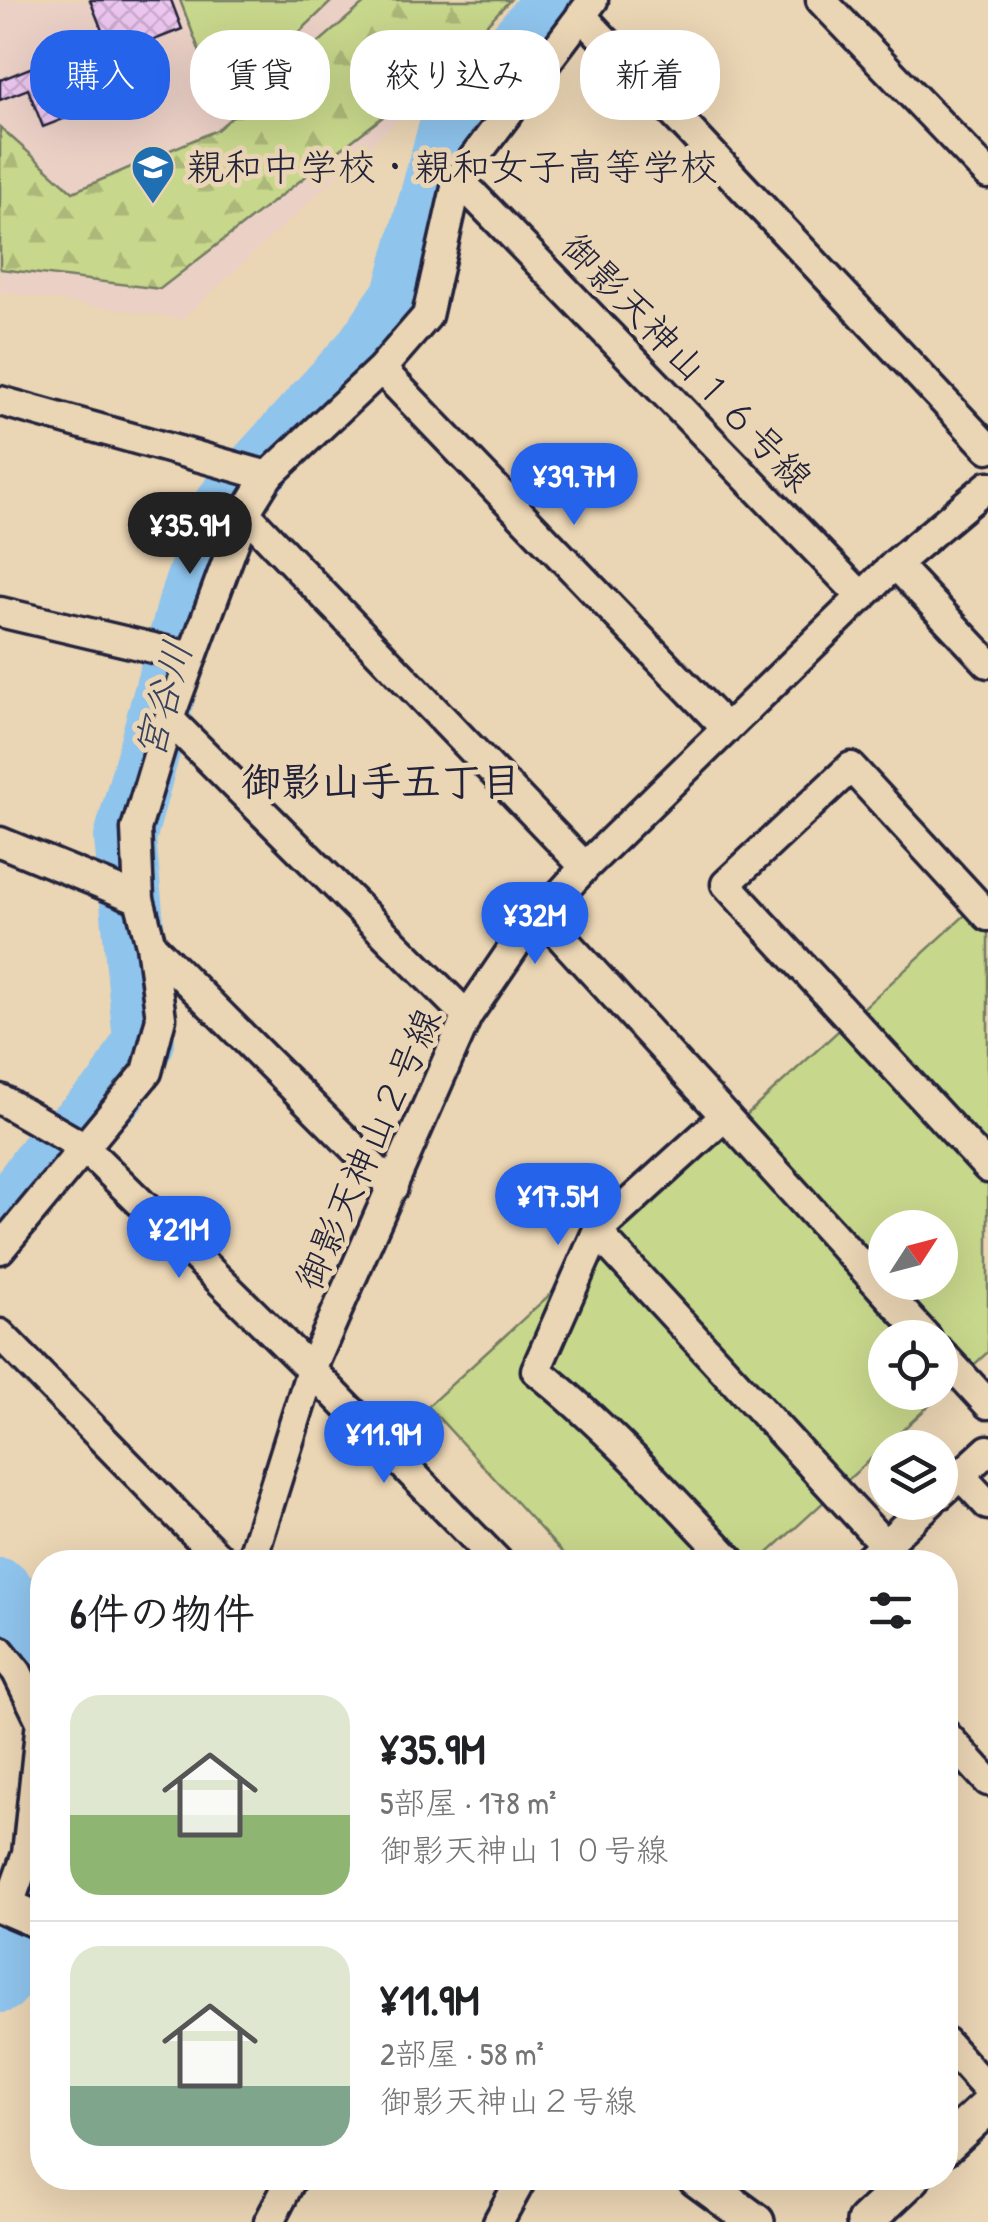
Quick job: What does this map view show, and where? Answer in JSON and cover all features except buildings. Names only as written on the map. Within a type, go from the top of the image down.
[{"type":"street","points":[[822,0],[988,174]]},
{"type":"street","points":[[0,1249],[147,1072],[160,1018],[151,944],[137,898],[136,830],[189,656],[245,513],[266,476],[381,369],[427,316],[458,179],[587,8],[988,448]]},
{"type":"street","name":"御影天神山１６号線","points":[[458,179],[862,597]]},
{"type":"street","points":[[381,369],[726,728]]},
{"type":"street","points":[[1,406],[266,476]]},
{"type":"street","name":"御影天神山２号線","points":[[254,1550],[310,1370],[467,1016],[520,938],[585,867],[894,564],[988,486]]},
{"type":"street","points":[[245,513],[585,867]]},
{"type":"street","points":[[894,564],[988,662]]},
{"type":"street","points":[[0,612],[189,656]]},
{"type":"street","points":[[169,719],[467,1016]]},
{"type":"street","points":[[988,916],[851,767],[726,884],[988,1168]]},
{"type":"street","points":[[0,842],[137,898]]},
{"type":"street","points":[[541,915],[911,1320]]},
{"type":"street","points":[[151,944],[393,1187]]},
{"type":"street","points":[[0,1099],[83,1147],[486,1550]]},
{"type":"street","points":[[721,1550],[586,1410],[536,1370],[596,1232],[725,1116]]},
{"type":"street","points":[[596,1232],[873,1550]]},
{"type":"street","points":[[0,1334],[211,1550]]},
{"type":"street","points":[[958,1372],[988,1404]]},
{"type":"street","points":[[958,1478],[988,1450]]},
{"type":"street","points":[[958,1489],[988,1505]]},
{"type":"street","points":[[880,1550],[912,1520]]},
{"type":"street","points":[[0,1651],[17,1672],[30,1698]]},
{"type":"street","points":[[958,1748],[988,1780]]},
{"type":"street","points":[[30,1825],[27,1854],[4,1905],[30,1917]]},
{"type":"street","points":[[958,2057],[988,2090]]},
{"type":"street","points":[[958,2134],[988,2106]]},
{"type":"street","points":[[269,2222],[286,2190]]},
{"type":"street","points":[[498,2222],[515,2190]]},
{"type":"street","points":[[712,2190],[756,2222]]},
{"type":"street","points":[[865,2222],[899,2190]]},
{"type":"shaded area","name":"親和中学校・親和女子高等学校","points":[[0,0],[471,0],[446,30],[350,30],[350,120],[398,120],[182,319],[0,292]]},
{"type":"green space","points":[[180,0],[333,0],[302,30],[191,30]]},
{"type":"green space","points":[[368,0],[510,0],[481,30],[350,30],[350,120],[379,120],[160,289],[0,269],[0,127],[73,192],[217,130],[229,120],[330,120],[330,33]]},
{"type":"green space","points":[[988,894],[988,1352],[958,1379],[958,1320],[868,1320],[868,1410],[924,1410],[903,1430],[868,1430],[868,1462],[771,1550],[560,1550],[428,1406]]},
{"type":"waterway","name":"宮谷川","points":[[0,1222],[46,1158],[116,1091],[144,1041],[125,838],[192,593],[224,506],[363,353],[404,294],[450,126],[556,0]]},
{"type":"waterway","name":"宮谷川","points":[[0,1589],[30,1620]]},
{"type":"waterway","name":"宮谷川","points":[[0,1982],[30,1928]]},
{"type":"place","name":"親和中学校・親和女子高等学校","points":[[153,205]]},
{"type":"district","name":"御影山手五丁目","points":[[381,781]]}]
